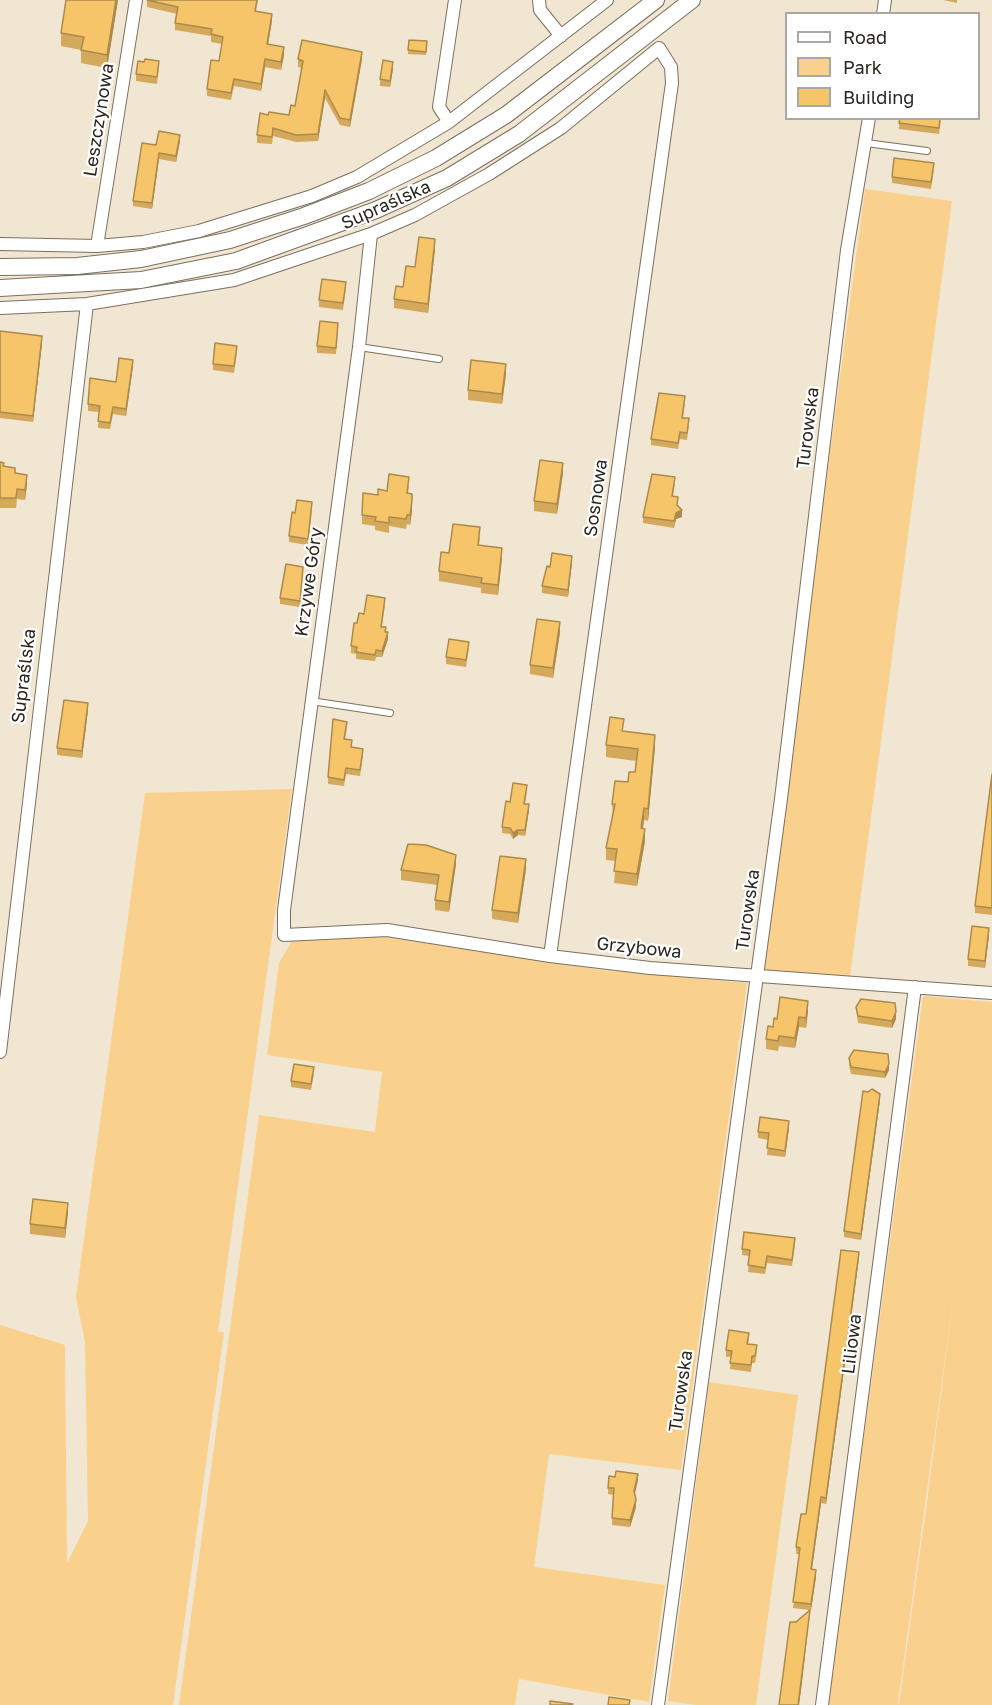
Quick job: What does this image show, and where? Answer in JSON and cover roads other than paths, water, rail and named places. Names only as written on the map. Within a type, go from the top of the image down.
[{"type":"main road","points":[[0,267],[77,266],[141,259],[230,240],[304,216],[369,191],[436,158],[506,115],[656,0]]},
{"type":"main road","points":[[0,288],[141,280],[236,261],[376,210],[447,178],[519,134],[692,0]]},
{"type":"street","name":"Leszczynowa","points":[[97,246],[136,0]]},
{"type":"street","points":[[450,122],[439,107],[455,0]]},
{"type":"street","points":[[539,0],[540,10],[561,36]]},
{"type":"street","name":"Supraślska","points":[[0,244],[97,246],[143,242],[199,231],[312,196],[357,177],[450,122],[607,0]]},
{"type":"street","name":"Supraślska","points":[[0,308],[87,304],[234,280],[371,234],[415,215],[489,174],[552,134],[659,48]]},
{"type":"street","name":"Sosnowa","points":[[550,956],[672,82],[671,67],[659,48]]},
{"type":"street","name":"Turowska","points":[[658,1705],[757,976],[847,249],[869,120]]},
{"type":"street","name":"Krzywe Góry","points":[[284,935],[284,910],[310,701],[359,347],[371,234]]},
{"type":"street","name":"Supraślska","points":[[0,1052],[87,304]]},
{"type":"street","name":"Grzybowa","points":[[284,935],[387,930],[550,956],[757,976],[992,993]]},
{"type":"street","name":"Liliowa","points":[[822,1705],[915,987]]},
{"type":"lane","points":[[866,143],[927,151]]},
{"type":"lane","points":[[359,347],[439,359]]},
{"type":"lane","points":[[310,701],[390,713]]}]
